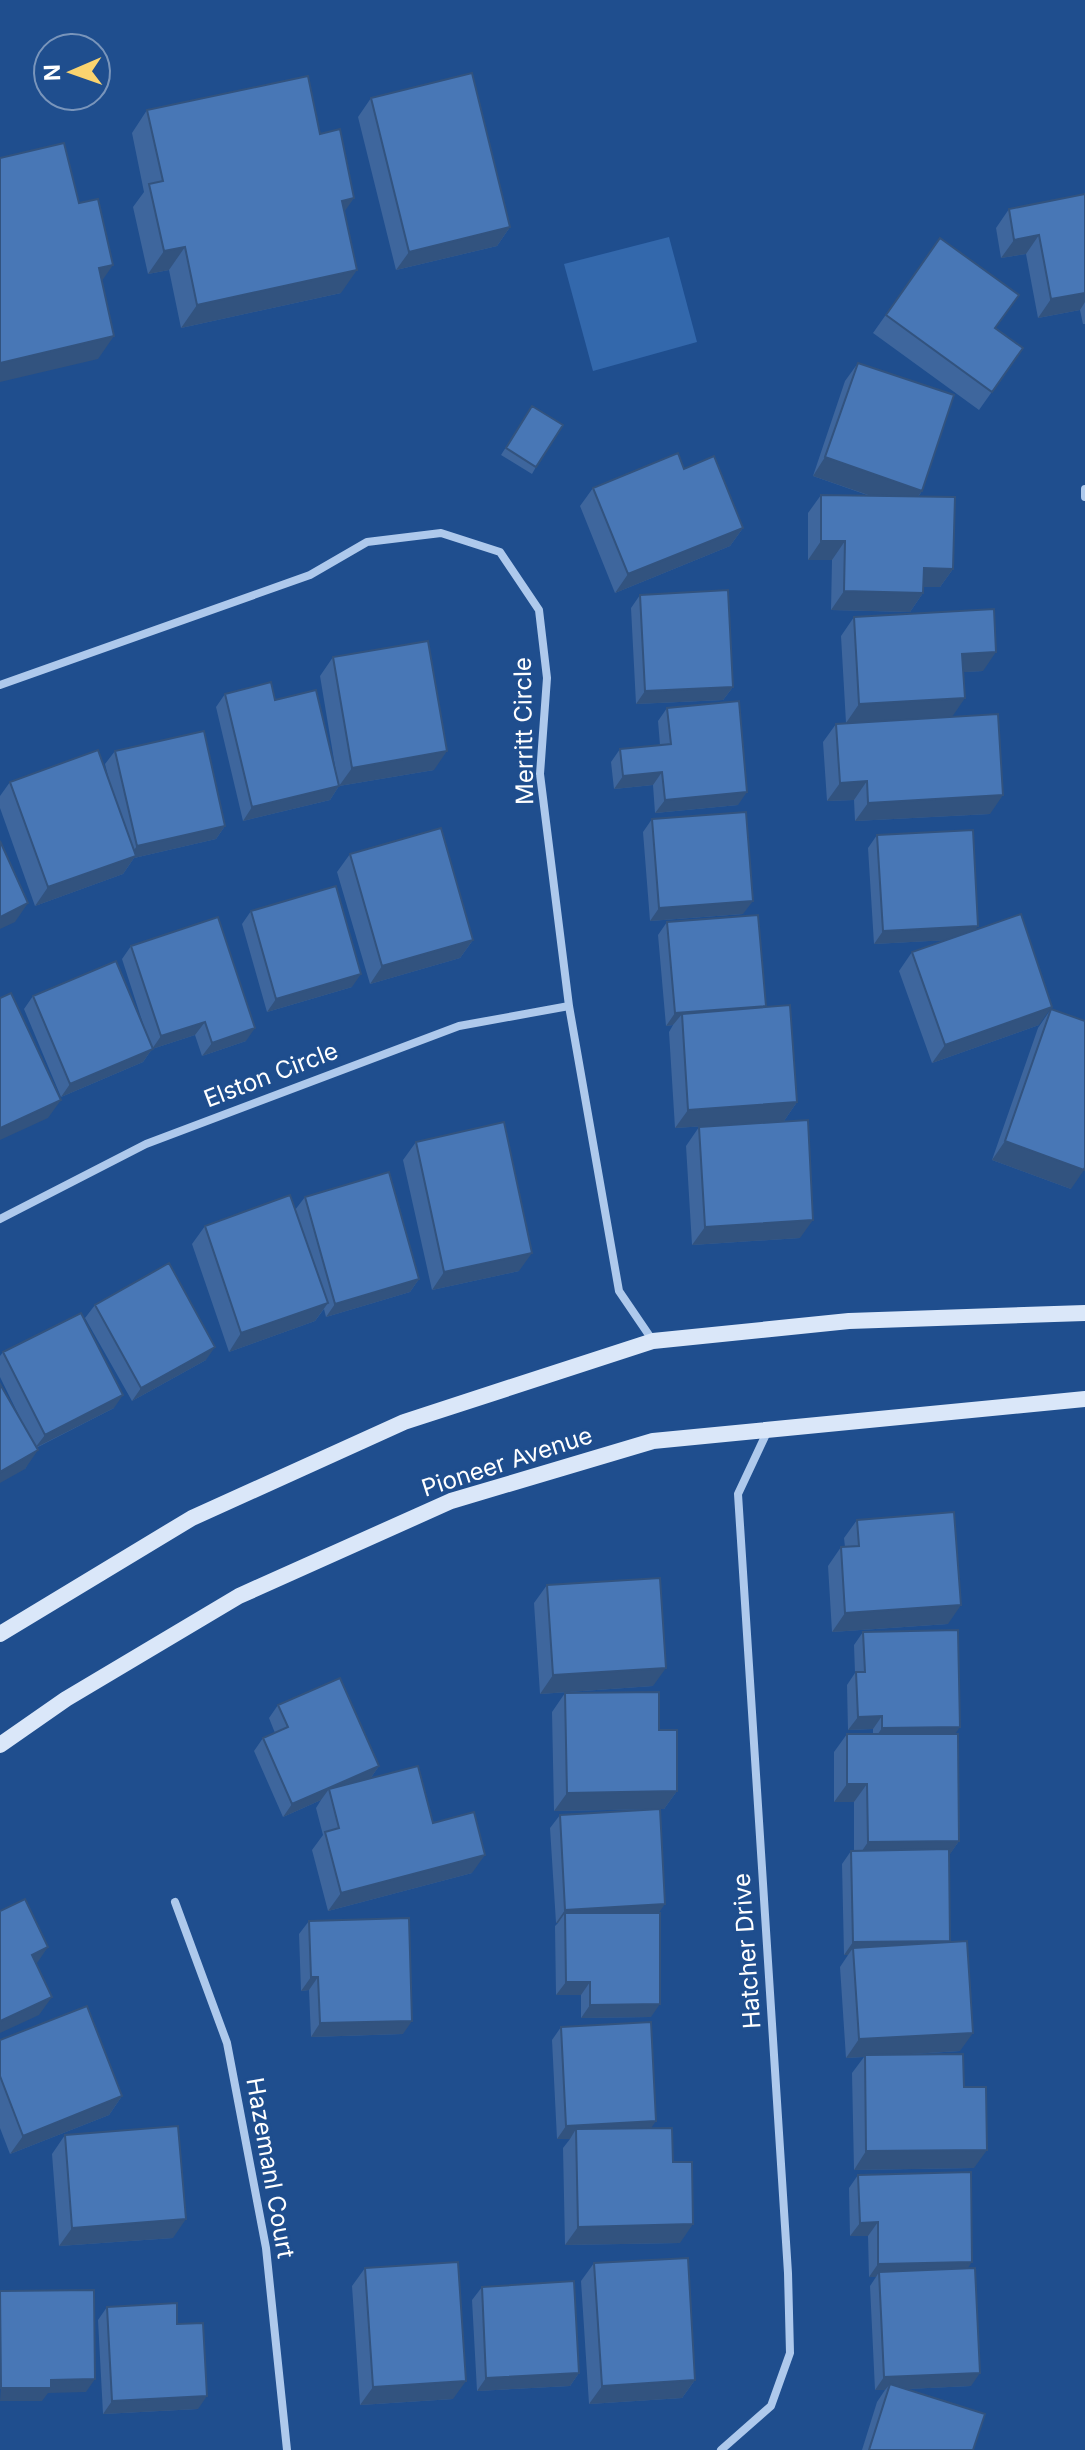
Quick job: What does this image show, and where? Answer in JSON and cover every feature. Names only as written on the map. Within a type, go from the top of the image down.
[{"type":"main road","points":[[0,1634],[192,1518],[404,1422],[653,1341],[849,1321],[1085,1313]]},
{"type":"main road","name":"Pioneer Avenue","points":[[0,1745],[66,1699],[239,1596],[451,1501],[653,1441],[1085,1399]]},
{"type":"street","points":[[1085,489],[1085,497]]},
{"type":"street","name":"Merritt Circle","points":[[0,685],[310,575],[367,542],[441,533],[500,552],[539,610],[547,678],[540,774],[569,1006],[619,1291],[653,1341]]},
{"type":"street","name":"Elston Circle","points":[[0,1219],[146,1144],[309,1082],[459,1026],[569,1006]]},
{"type":"street","name":"Hatcher Drive","points":[[721,2450],[771,2406],[790,2353],[788,2273],[738,1494],[768,1430]]},
{"type":"street","name":"Hazemanl Court","points":[[175,1902],[227,2043],[266,2248],[287,2450]]},
{"type":"shaded area","points":[[669,237],[697,342],[593,371],[564,264]]},
{"type":"building","points":[[472,73],[510,227],[409,252],[371,98]]},
{"type":"building","points":[[308,76],[320,134],[340,129],[354,198],[342,201],[357,270],[197,305],[185,247],[164,251],[149,184],[163,181],[147,110]]},
{"type":"building","points":[[64,143],[79,203],[98,199],[113,265],[99,268],[114,336],[0,363],[0,158]]},
{"type":"building","points":[[1085,194],[1085,293],[1051,299],[1039,235],[1014,240],[1009,209]]},
{"type":"building","points":[[940,238],[1019,295],[995,328],[1023,348],[992,392],[886,315]]},
{"type":"building","points":[[858,363],[954,395],[922,491],[825,457]]},
{"type":"building","points":[[532,406],[563,425],[536,467],[506,448]]},
{"type":"building","points":[[678,453],[684,469],[714,456],[743,528],[628,574],[593,488]]},
{"type":"building","points":[[821,495],[955,497],[953,569],[924,568],[923,593],[844,591],[845,541],[821,541]]},
{"type":"building","points":[[728,590],[733,687],[645,691],[640,595]]},
{"type":"building","points":[[994,609],[996,652],[962,654],[965,698],[859,704],[854,617]]},
{"type":"building","points":[[428,641],[447,751],[352,768],[333,657]]},
{"type":"building","points":[[271,682],[275,700],[316,690],[339,786],[252,807],[225,694]]},
{"type":"building","points":[[739,701],[747,792],[665,800],[662,772],[623,776],[620,749],[671,744],[667,708]]},
{"type":"building","points":[[998,714],[1003,795],[868,803],[867,781],[840,783],[836,724]]},
{"type":"building","points":[[204,731],[225,826],[137,846],[115,751]]},
{"type":"building","points":[[98,750],[136,856],[48,887],[10,782]]},
{"type":"building","points":[[746,812],[753,901],[659,908],[652,819]]},
{"type":"building","points":[[441,828],[473,940],[382,966],[350,854]]},
{"type":"building","points":[[973,830],[978,926],[883,931],[877,835]]},
{"type":"building","points":[[0,841],[28,903],[0,917]]},
{"type":"building","points":[[336,886],[361,974],[276,999],[251,911]]},
{"type":"building","points":[[1021,914],[1052,1007],[945,1045],[912,952]]},
{"type":"building","points":[[758,915],[766,1006],[675,1013],[667,922]]},
{"type":"building","points":[[218,917],[255,1028],[212,1043],[205,1022],[161,1036],[131,946]]},
{"type":"building","points":[[116,961],[153,1049],[70,1084],[33,996]]},
{"type":"building","points":[[11,993],[61,1100],[0,1128],[0,998]]},
{"type":"building","points":[[790,1005],[797,1102],[688,1110],[682,1014]]},
{"type":"building","points":[[1051,1009],[1085,1021],[1084,1170],[1005,1141]]},
{"type":"building","points":[[808,1120],[813,1220],[705,1227],[699,1127]]},
{"type":"building","points":[[504,1122],[532,1253],[444,1272],[416,1142]]},
{"type":"building","points":[[389,1172],[419,1279],[335,1304],[305,1197]]},
{"type":"building","points":[[290,1195],[328,1303],[241,1333],[205,1226]]},
{"type":"building","points":[[169,1263],[215,1347],[141,1388],[95,1305]]},
{"type":"building","points":[[81,1313],[123,1395],[45,1435],[3,1352]]},
{"type":"building","points":[[0,1384],[38,1450],[0,1472]]},
{"type":"building","points":[[954,1512],[961,1605],[845,1613],[841,1547],[859,1546],[857,1520]]},
{"type":"building","points":[[660,1578],[666,1668],[553,1675],[547,1585]]},
{"type":"building","points":[[958,1630],[960,1727],[882,1728],[882,1716],[858,1717],[856,1672],[865,1672],[863,1632]]},
{"type":"building","points":[[340,1678],[379,1766],[292,1804],[263,1738],[288,1727],[278,1705]]},
{"type":"building","points":[[659,1692],[659,1730],[677,1730],[677,1791],[567,1793],[565,1693]]},
{"type":"building","points":[[847,1734],[958,1734],[959,1841],[868,1842],[867,1784],[847,1784]]},
{"type":"building","points":[[418,1766],[433,1823],[474,1812],[485,1855],[341,1893],[325,1832],[339,1828],[329,1789]]},
{"type":"building","points":[[660,1809],[665,1904],[565,1910],[560,1815]]},
{"type":"building","points":[[949,1849],[950,1941],[853,1942],[851,1851]]},
{"type":"building","points":[[25,1899],[48,1947],[32,1955],[52,1997],[0,2021],[0,1911]]},
{"type":"building","points":[[565,1913],[660,1913],[660,2004],[590,2005],[590,1982],[566,1982]]},
{"type":"building","points":[[409,1918],[412,2021],[320,2023],[318,1977],[311,1977],[309,1921]]},
{"type":"building","points":[[967,1941],[973,2033],[859,2039],[853,1948]]},
{"type":"building","points":[[87,2006],[122,2096],[23,2136],[0,2076],[0,2040]]},
{"type":"building","points":[[651,2022],[656,2121],[566,2126],[561,2027]]},
{"type":"building","points":[[963,2054],[964,2087],[986,2087],[987,2150],[866,2151],[865,2055]]},
{"type":"building","points":[[178,2126],[186,2219],[72,2228],[65,2135]]},
{"type":"building","points":[[672,2128],[673,2162],[692,2162],[693,2224],[578,2227],[576,2129]]},
{"type":"building","points":[[971,2172],[972,2262],[878,2264],[878,2222],[860,2223],[858,2175]]},
{"type":"building","points":[[688,2258],[695,2380],[602,2386],[594,2263]]},
{"type":"building","points":[[458,2262],[466,2381],[373,2387],[365,2268]]},
{"type":"building","points":[[975,2268],[980,2373],[884,2377],[879,2272]]},
{"type":"building","points":[[574,2281],[579,2373],[486,2378],[482,2287]]},
{"type":"building","points":[[94,2290],[95,2379],[51,2380],[51,2388],[1,2388],[0,2291]]},
{"type":"building","points":[[177,2303],[177,2324],[203,2323],[207,2396],[112,2401],[107,2307]]},
{"type":"building","points":[[890,2384],[985,2414],[973,2450],[869,2450]]}]
